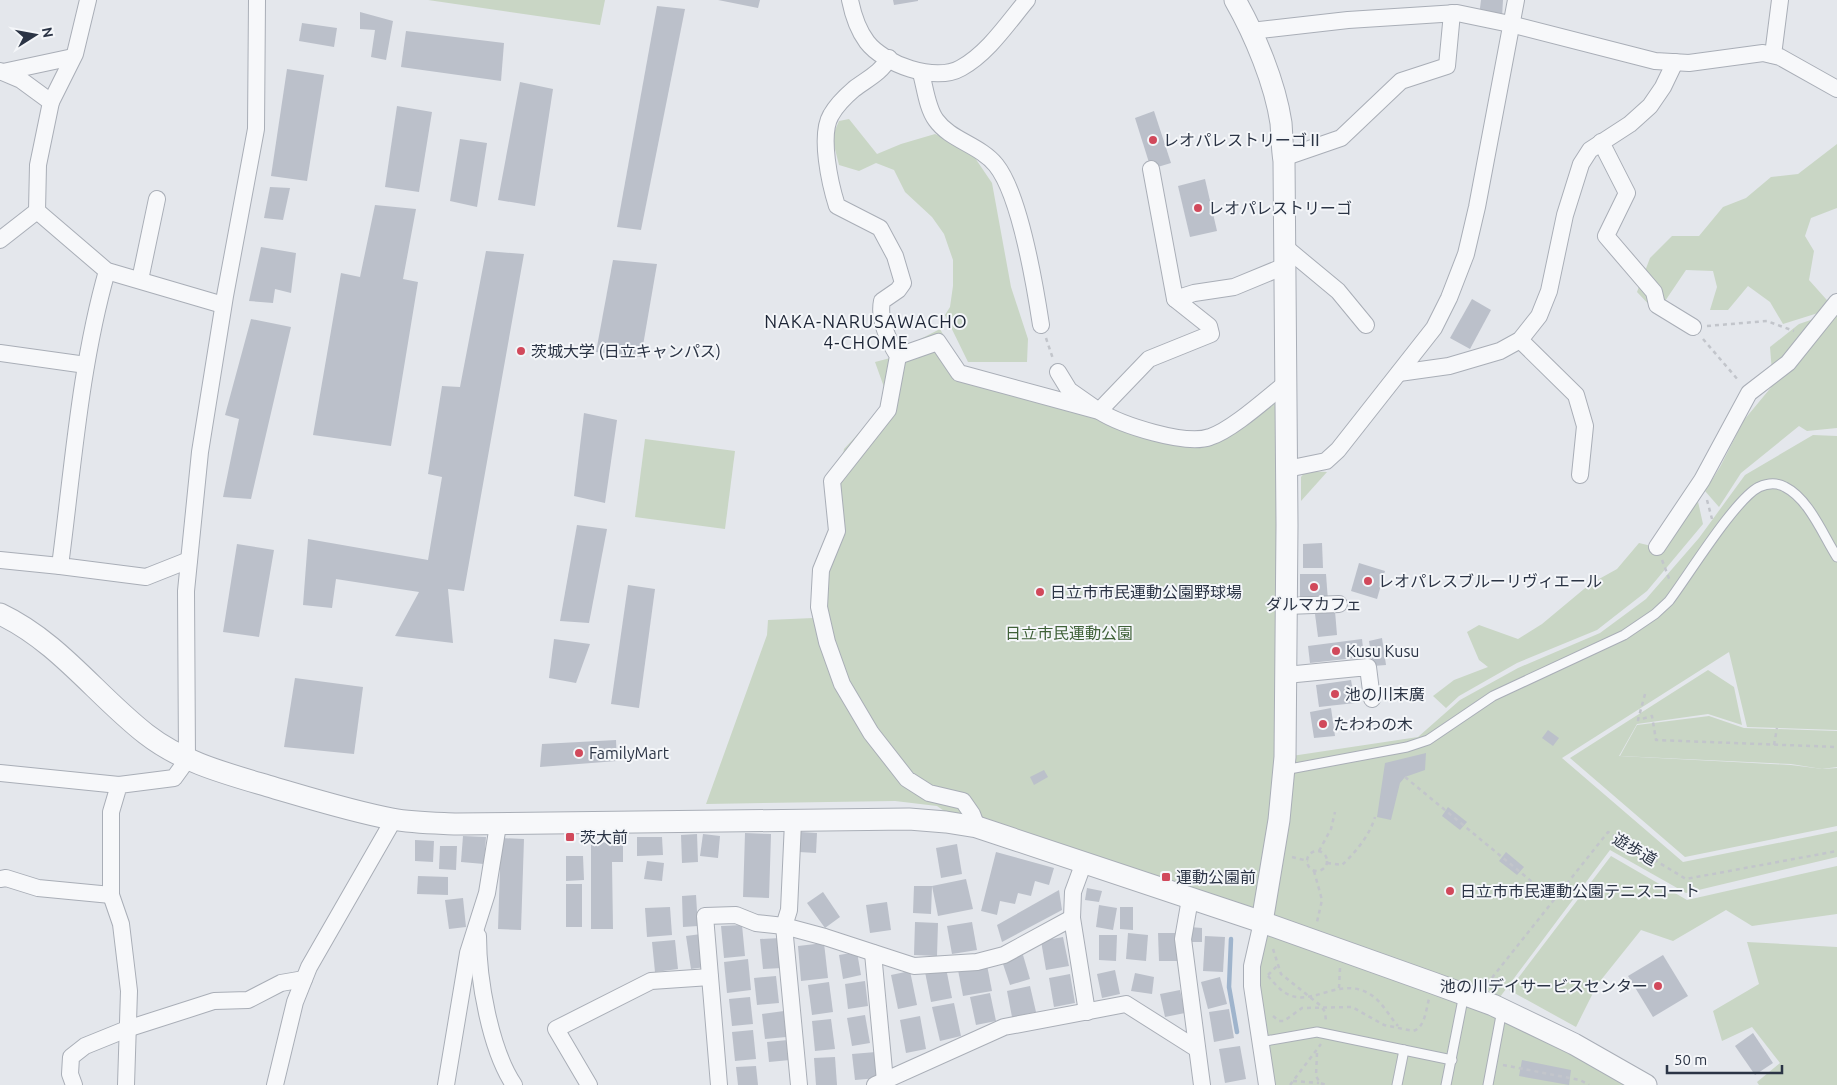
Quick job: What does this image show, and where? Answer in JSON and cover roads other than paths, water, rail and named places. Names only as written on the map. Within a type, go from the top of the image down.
[{"type":"street","points":[[37,211],[38,165],[51,102],[73,57],[88,0]]},
{"type":"street","points":[[0,773],[120,785],[174,778],[187,760],[186,591],[200,452],[223,305],[256,129],[256,0]]},
{"type":"street","points":[[850,0],[858,27],[868,43],[889,58],[932,75],[951,72],[976,58],[1027,0]]},
{"type":"street","points":[[1287,469],[1326,461],[1338,450],[1434,328],[1449,298],[1466,254],[1516,0]]},
{"type":"street","points":[[1773,55],[1780,0]]},
{"type":"street","points":[[1234,1],[1252,31],[1268,75],[1280,121],[1283,158],[1287,469],[1284,770],[1262,922],[1252,966],[1252,986],[1267,1085]]},
{"type":"street","points":[[1283,158],[1341,138],[1401,81],[1448,66],[1456,9]]},
{"type":"street","points":[[1252,31],[1456,9],[1655,61],[1689,63],[1763,53],[1773,55],[1780,57],[1837,89]]},
{"type":"street","points":[[2,72],[73,57]]},
{"type":"street","points":[[889,58],[883,69],[853,90],[830,115],[826,138],[831,187],[837,206],[880,228],[895,256],[903,283],[898,290],[882,301],[880,312],[890,343],[898,356],[888,410],[832,481],[837,531],[821,570],[819,607],[826,642],[842,684],[872,732],[907,779],[929,793],[963,801],[972,814],[977,827]]},
{"type":"street","points":[[1399,373],[1449,366],[1500,351],[1520,340],[1540,316],[1550,291],[1565,215],[1581,164],[1590,150],[1630,124],[1650,106],[1663,87],[1675,62]]},
{"type":"street","points":[[2,72],[22,80],[51,102]]},
{"type":"street","points":[[921,72],[934,118],[941,127],[976,148],[996,165],[1012,196],[1035,283],[1041,325]]},
{"type":"street","points":[[1601,142],[1627,192],[1606,236],[1654,292],[1656,305],[1693,327]]},
{"type":"street","points":[[1099,411],[1150,359],[1211,334],[1209,326],[1175,300],[1151,169]]},
{"type":"street","points":[[140,280],[158,199]]},
{"type":"street","points":[[37,211],[108,271],[223,305]]},
{"type":"street","points":[[0,240],[37,211]]},
{"type":"street","points":[[1175,300],[1194,293],[1234,287],[1285,257]]},
{"type":"street","points":[[1285,257],[1338,291],[1366,325]]},
{"type":"street","points":[[60,566],[86,365],[94,319],[108,271]]},
{"type":"street","points":[[1657,547],[1702,480],[1750,393],[1788,363],[1837,302]]},
{"type":"street","points":[[1520,340],[1576,395],[1585,426],[1580,475]]},
{"type":"street","points":[[898,356],[938,342],[960,373],[1099,411]]},
{"type":"street","points":[[0,353],[86,365]]},
{"type":"street","points":[[1058,372],[1069,390],[1115,421],[1144,431],[1201,440],[1212,437],[1250,412],[1286,383]]},
{"type":"street","points":[[0,560],[146,577],[189,560]]},
{"type":"street","points":[[1287,606],[1339,604]]},
{"type":"street","points":[[0,614],[56,650],[144,732],[164,747],[187,760],[302,796],[394,819],[498,824],[928,820],[977,827],[1262,922],[1470,996],[1574,1044],[1642,1084]]},
{"type":"street","points":[[1286,675],[1368,666],[1372,699]]},
{"type":"street","points":[[120,785],[111,812],[111,895],[121,924],[128,982],[126,1085]]},
{"type":"street","points":[[275,1085],[295,1002],[304,979],[394,819]]},
{"type":"street","points":[[793,822],[789,910],[784,926],[800,1085]]},
{"type":"street","points":[[446,1085],[468,953],[487,893],[498,824]]},
{"type":"street","points":[[1084,862],[1073,892],[1072,918],[1087,1012]]},
{"type":"street","points":[[0,879],[6,878],[38,888],[111,895]]},
{"type":"street","points":[[1190,899],[1183,939],[1202,1085]]},
{"type":"street","points":[[719,1085],[705,916],[736,914],[756,923],[784,926],[914,966],[977,962],[1004,955],[1072,918]]},
{"type":"street","points":[[478,919],[481,982],[505,1071],[514,1085]]},
{"type":"street","points":[[873,952],[880,1083],[1004,1027],[1126,1004],[1198,1049]]},
{"type":"street","points":[[589,1085],[556,1029],[651,981],[710,977]]},
{"type":"street","points":[[74,1085],[70,1074],[71,1057],[85,1046],[128,1029],[214,1001],[248,1000],[281,983],[304,979]]},
{"type":"lane","points":[[1284,770],[1407,747],[1428,740],[1493,696],[1624,635],[1655,614],[1675,593],[1738,507],[1758,488],[1774,483],[1785,486],[1806,507],[1837,557]]},
{"type":"lane","points":[[1446,1085],[1470,996]]},
{"type":"lane","points":[[1488,1085],[1502,1010]]},
{"type":"lane","points":[[1260,1042],[1317,1032],[1452,1060]]},
{"type":"lane","points":[[1397,1085],[1404,1050]]},
{"type":"waterway","points":[[1231,939],[1229,987],[1237,1032]]},
{"type":"place","name":"レオパレストリーゴⅡ","points":[[1153,140]]},
{"type":"place","name":"レオパレストリーゴ","points":[[1198,208]]},
{"type":"place","name":"茨城大学 (日立キャンパス)","points":[[521,351]]},
{"type":"place","name":"レオパレスブルーリヴィエール","points":[[1368,581]]},
{"type":"place","name":"ダルマカフェ","points":[[1314,587]]},
{"type":"place","name":"日立市市民運動公園野球場","points":[[1040,592]]},
{"type":"place","name":"Kusu Kusu","points":[[1336,651]]},
{"type":"place","name":"池の川末廣","points":[[1335,694]]},
{"type":"place","name":"たわわの木","points":[[1323,724]]},
{"type":"place","name":"FamilyMart","points":[[579,753]]},
{"type":"place","name":"茨大前","points":[[570,837]]},
{"type":"place","name":"運動公園前","points":[[1166,877]]},
{"type":"place","name":"日立市市民運動公園テニスコート","points":[[1450,891]]},
{"type":"place","name":"池の川デイサービスセンター","points":[[1658,986]]},
{"type":"district","name":"NAKA-NARUSAWACHO 4-CHOME","points":[[866,332]]},
{"type":"park label","name":"日立市民運動公園","points":[[1069,633]]}]
